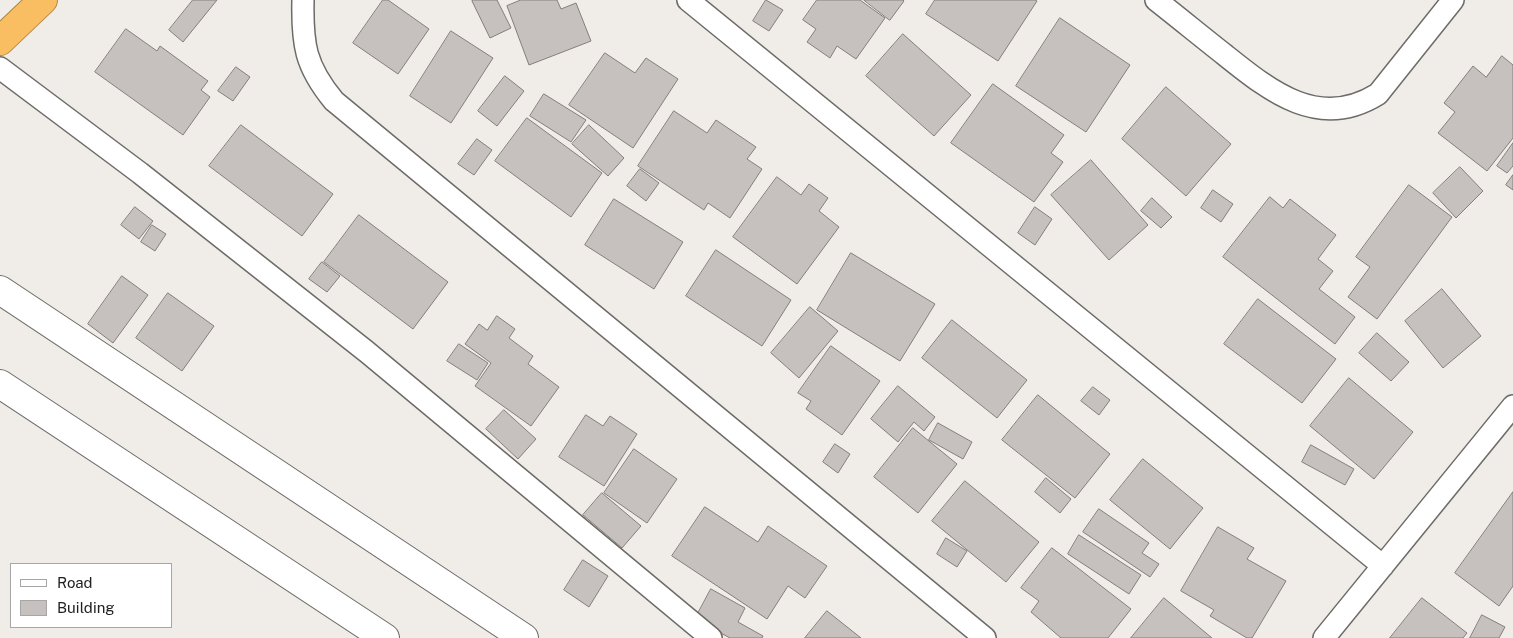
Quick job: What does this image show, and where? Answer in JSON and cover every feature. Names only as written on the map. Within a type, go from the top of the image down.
[{"type":"highway","points":[[0,41],[43,0]]},
{"type":"main road","points":[[0,290],[524,638]]},
{"type":"main road","points":[[0,384],[385,638]]},
{"type":"street","points":[[303,0],[303,41],[309,63],[318,81],[334,101],[985,638]]},
{"type":"street","points":[[688,0],[1383,566]]},
{"type":"street","points":[[1156,0],[1258,82],[1282,96],[1310,106],[1340,108],[1362,104],[1378,94],[1453,0]]},
{"type":"street","points":[[0,68],[140,173],[367,352],[710,638]]},
{"type":"street","points":[[1324,638],[1513,406]]},
{"type":"building","points":[[193,0],[217,0],[183,42],[169,30]]},
{"type":"building","points":[[383,0],[388,0],[429,29],[398,74],[353,43]]},
{"type":"building","points":[[497,0],[511,28],[490,38],[472,1]]},
{"type":"building","points":[[521,0],[557,0],[561,9],[576,3],[591,41],[529,65],[507,6]]},
{"type":"building","points":[[766,0],[783,10],[769,31],[753,21]]},
{"type":"building","points":[[817,0],[860,0],[885,18],[856,59],[837,46],[830,58],[807,42],[816,29],[803,20]]},
{"type":"building","points":[[864,0],[903,0],[904,1],[890,20]]},
{"type":"building","points":[[935,0],[1037,1],[998,61],[926,14]]},
{"type":"building","points":[[1060,18],[1130,65],[1086,132],[1016,86]]},
{"type":"building","points":[[126,29],[157,51],[160,46],[208,81],[201,90],[210,97],[183,135],[95,72]]},
{"type":"building","points":[[451,31],[493,58],[451,123],[410,96]]},
{"type":"building","points":[[903,34],[971,95],[934,136],[866,76]]},
{"type":"building","points":[[605,53],[635,73],[646,58],[678,79],[633,148],[569,105]]},
{"type":"building","points":[[1502,56],[1513,65],[1513,138],[1487,171],[1438,133],[1455,112],[1444,103],[1473,66],[1486,77]]},
{"type":"building","points":[[236,67],[250,77],[233,101],[218,91]]},
{"type":"building","points":[[505,76],[524,91],[497,126],[478,111]]},
{"type":"building","points":[[993,84],[1064,135],[1051,153],[1063,162],[1034,202],[951,143]]},
{"type":"building","points":[[1166,87],[1231,144],[1186,196],[1122,139]]},
{"type":"building","points":[[544,94],[586,120],[571,142],[530,116]]},
{"type":"building","points":[[674,111],[707,133],[716,120],[756,147],[747,159],[762,169],[730,218],[708,203],[704,210],[638,166]]},
{"type":"building","points":[[527,118],[602,173],[571,217],[495,161]]},
{"type":"building","points":[[241,125],[333,194],[302,236],[209,166]]},
{"type":"building","points":[[589,125],[624,158],[608,176],[572,144]]},
{"type":"building","points":[[477,139],[492,150],[474,175],[458,164]]},
{"type":"building","points":[[1513,143],[1513,166],[1507,173],[1497,166]]},
{"type":"building","points":[[1091,160],[1148,225],[1109,260],[1051,195]]},
{"type":"building","points":[[1460,167],[1483,191],[1456,218],[1433,193]]},
{"type":"building","points":[[640,169],[659,183],[646,201],[627,186]]},
{"type":"building","points":[[1513,175],[1513,190],[1506,185]]},
{"type":"building","points":[[777,177],[801,195],[809,184],[828,198],[819,211],[839,227],[797,284],[733,237]]},
{"type":"building","points":[[1409,185],[1452,217],[1377,319],[1348,297],[1370,267],[1356,257]]},
{"type":"building","points":[[1213,190],[1233,204],[1221,222],[1201,208]]},
{"type":"building","points":[[1270,197],[1283,208],[1290,199],[1336,235],[1318,259],[1333,271],[1319,289],[1355,317],[1335,344],[1223,257]]},
{"type":"building","points":[[1152,198],[1172,217],[1161,228],[1141,211]]},
{"type":"building","points":[[614,199],[683,242],[654,289],[585,245]]},
{"type":"building","points":[[135,207],[153,221],[139,239],[121,225]]},
{"type":"building","points":[[1035,207],[1052,219],[1035,245],[1018,233]]},
{"type":"building","points":[[359,215],[448,282],[413,329],[324,262]]},
{"type":"building","points":[[152,225],[166,234],[155,251],[141,242]]},
{"type":"building","points":[[716,250],[791,300],[762,346],[686,296]]},
{"type":"building","points":[[851,253],[935,304],[900,361],[817,310]]},
{"type":"building","points":[[322,262],[340,276],[327,292],[309,279]]},
{"type":"building","points":[[122,276],[148,295],[113,343],[88,324]]},
{"type":"building","points":[[1442,289],[1481,336],[1443,368],[1405,321]]},
{"type":"building","points":[[168,293],[214,326],[182,371],[136,338]]},
{"type":"building","points":[[1258,299],[1336,359],[1302,403],[1224,344]]},
{"type":"building","points":[[810,307],[838,331],[799,378],[771,353]]},
{"type":"building","points":[[497,316],[515,329],[509,338],[533,356],[528,364],[559,387],[531,426],[475,386],[491,363],[465,344],[479,324],[487,330]]},
{"type":"building","points":[[952,320],[1027,380],[997,418],[922,358]]},
{"type":"building","points":[[1377,333],[1409,362],[1391,381],[1359,353]]},
{"type":"building","points":[[459,344],[488,363],[477,380],[447,361]]},
{"type":"building","points":[[831,346],[880,381],[842,435],[806,409],[811,401],[798,393]]},
{"type":"building","points":[[1349,378],[1413,432],[1374,479],[1310,426]]},
{"type":"building","points":[[898,386],[935,417],[924,431],[914,422],[898,442],[871,419]]},
{"type":"building","points":[[1093,387],[1110,400],[1099,415],[1081,401]]},
{"type":"building","points":[[1038,395],[1110,454],[1075,498],[1002,440]]},
{"type":"building","points":[[504,410],[536,439],[518,459],[486,429]]},
{"type":"building","points":[[586,415],[603,426],[610,416],[637,434],[604,486],[559,457]]},
{"type":"building","points":[[938,423],[972,442],[963,459],[929,440]]},
{"type":"building","points":[[913,428],[957,464],[918,513],[874,477]]},
{"type":"building","points":[[835,444],[850,454],[838,473],[823,462]]},
{"type":"building","points":[[1311,445],[1354,469],[1345,485],[1302,462]]},
{"type":"building","points":[[634,449],[677,479],[647,523],[604,493]]},
{"type":"building","points":[[1143,459],[1203,508],[1170,549],[1110,500]]},
{"type":"building","points":[[1046,478],[1071,499],[1060,513],[1035,492]]},
{"type":"building","points":[[965,481],[1039,542],[1006,582],[932,521]]},
{"type":"building","points":[[1513,492],[1513,586],[1499,606],[1455,573]]},
{"type":"building","points":[[602,493],[641,526],[622,548],[583,515]]},
{"type":"building","points":[[705,507],[758,542],[768,526],[827,566],[805,598],[788,586],[767,619],[672,556]]},
{"type":"building","points":[[1099,509],[1149,543],[1142,553],[1159,564],[1150,577],[1083,532]]},
{"type":"building","points":[[1218,527],[1254,548],[1247,559],[1286,581],[1252,638],[1247,638],[1210,616],[1214,610],[1181,591]]},
{"type":"building","points":[[1079,535],[1141,575],[1129,594],[1068,554]]},
{"type":"building","points":[[946,538],[967,551],[957,567],[937,554]]},
{"type":"building","points":[[1052,548],[1131,609],[1108,638],[1061,638],[1031,612],[1039,601],[1021,588]]},
{"type":"building","points":[[583,560],[608,576],[589,607],[564,590]]},
{"type":"building","points":[[711,589],[745,608],[738,622],[763,636],[762,638],[730,638],[695,619]]},
{"type":"building","points":[[1164,598],[1212,638],[1131,638]]},
{"type":"building","points":[[1422,598],[1467,633],[1463,638],[1390,638]]},
{"type":"building","points":[[827,611],[861,638],[805,638]]},
{"type":"building","points":[[1482,615],[1505,627],[1499,638],[1470,638]]}]
